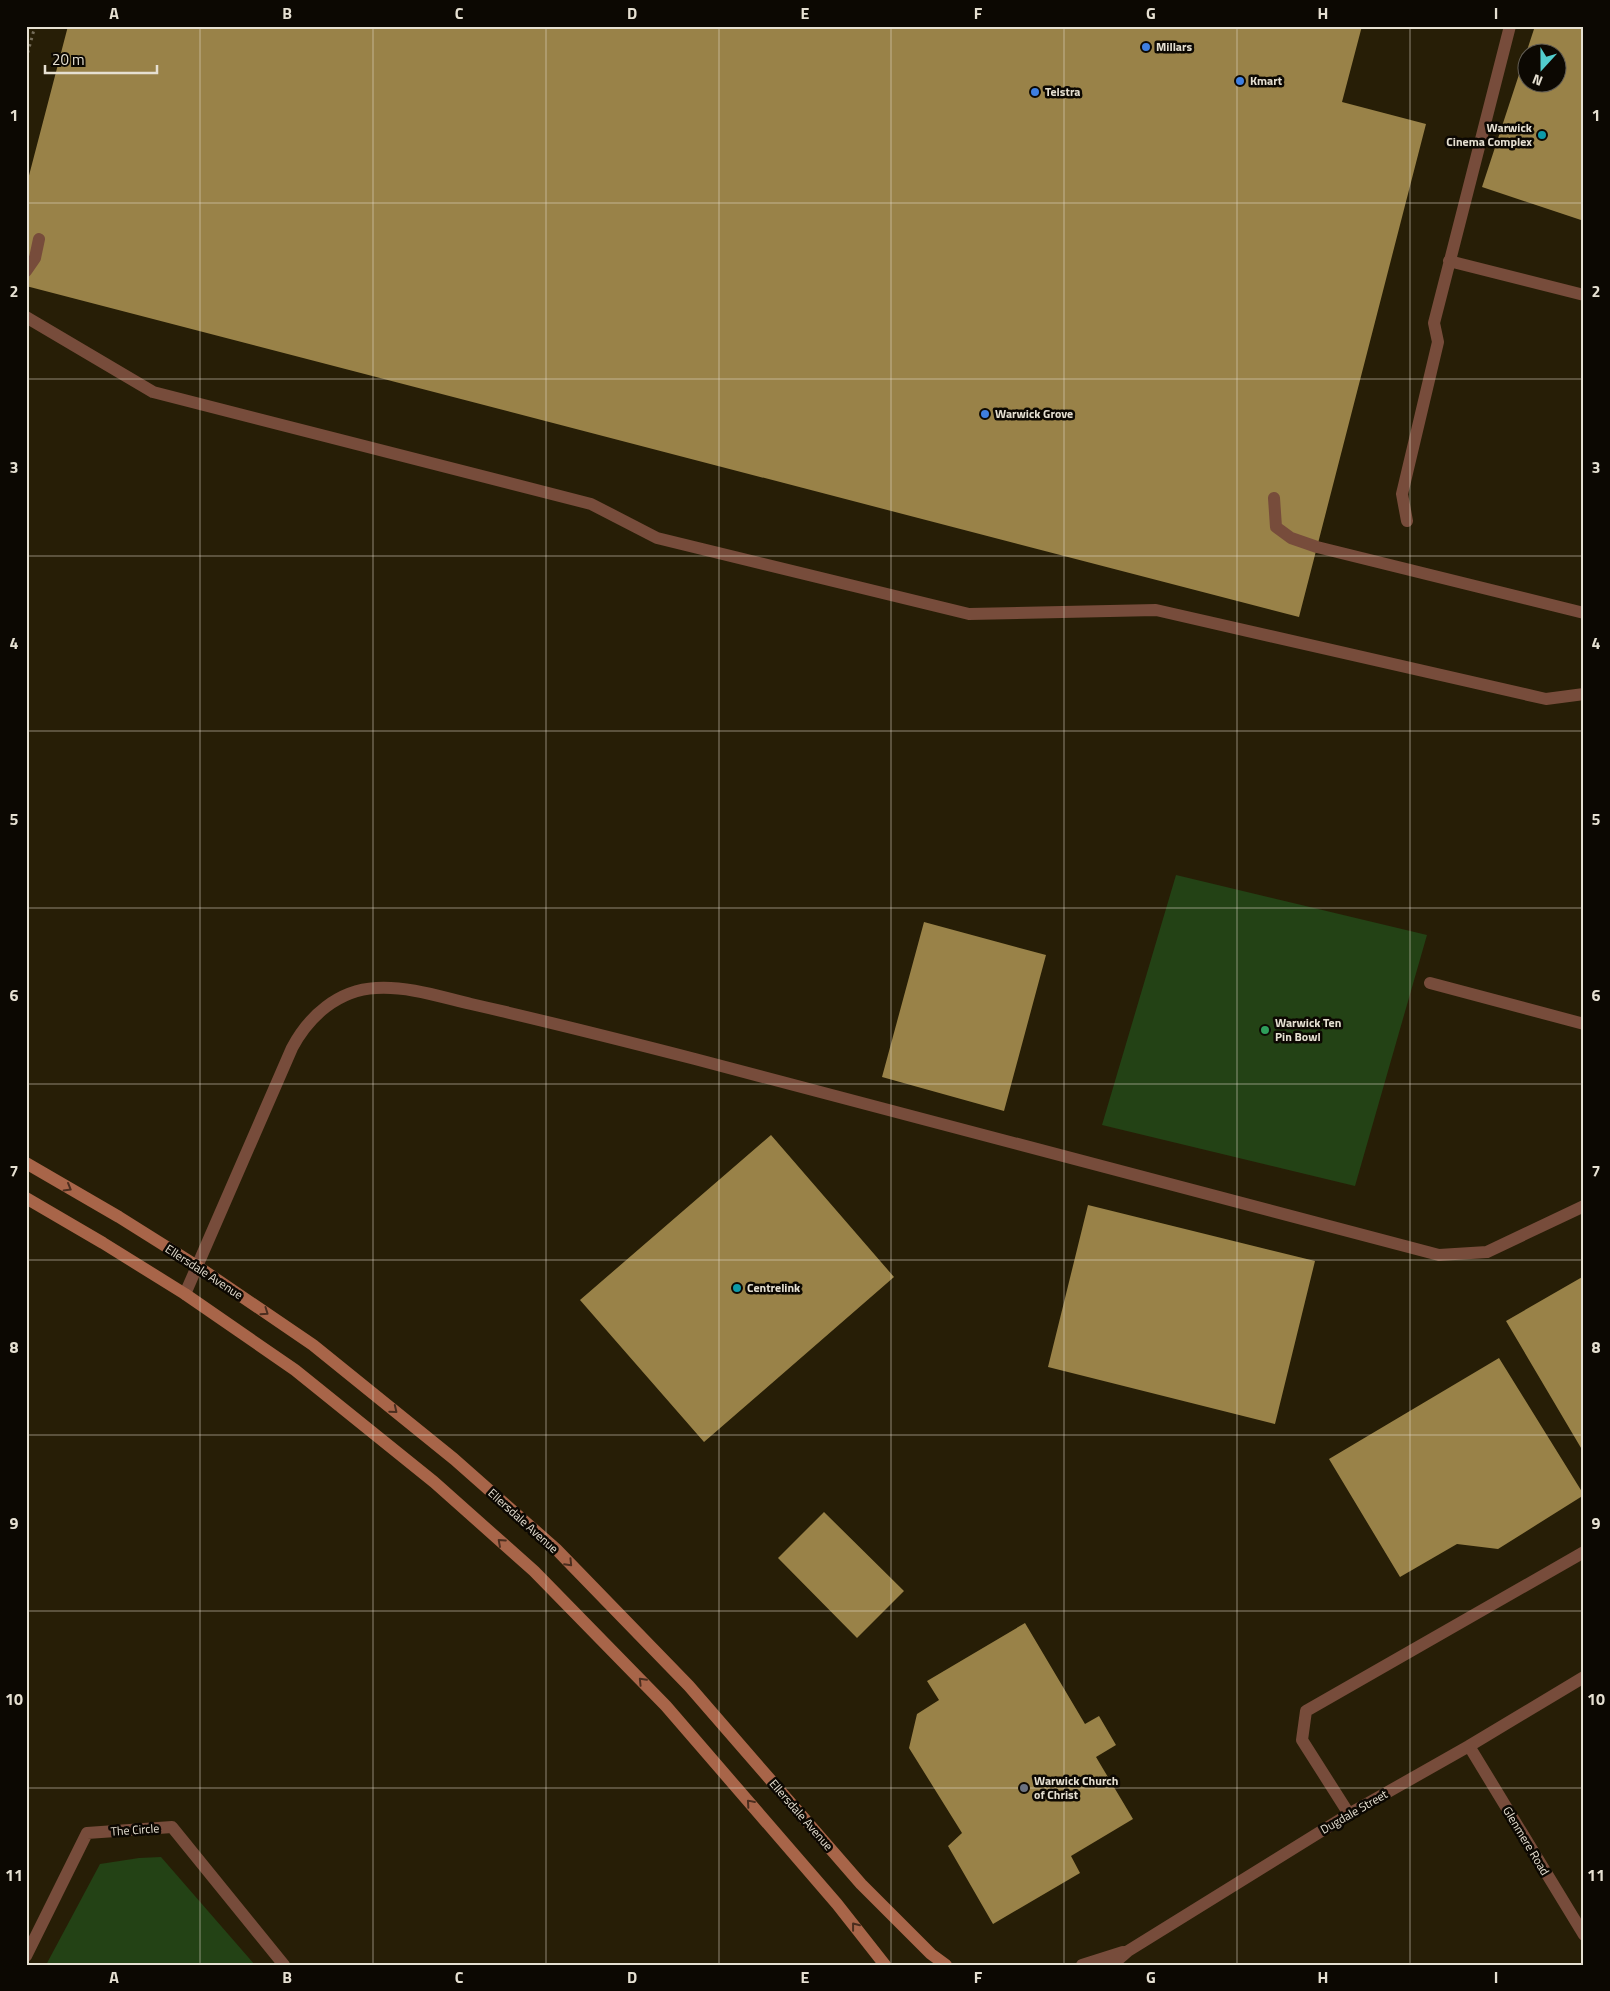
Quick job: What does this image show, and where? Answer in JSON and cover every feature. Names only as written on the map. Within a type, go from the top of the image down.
[{"type":"street","points":[[1407,521],[1402,494],[1438,342],[1434,323],[1510,26]]},
{"type":"street","points":[[26,271],[35,258],[39,239]]},
{"type":"street","points":[[1449,262],[1584,295]]},
{"type":"street","points":[[26,317],[153,392],[591,504],[656,538],[969,614],[1156,610],[1546,699],[1584,694]]},
{"type":"street","points":[[1274,498],[1276,527],[1291,538],[1318,547],[1584,614]]},
{"type":"street","points":[[1430,983],[1584,1024]]},
{"type":"street","points":[[185,1294],[301,1031],[318,1012],[334,1001],[357,991],[376,988],[406,990],[573,1027],[1439,1255],[1487,1252],[1584,1206]]},
{"type":"street","name":"Ellersdale Avenue","points":[[26,1163],[119,1217],[197,1266],[313,1345],[454,1459],[556,1549],[689,1686],[861,1884],[931,1954],[946,1965]]},
{"type":"street","points":[[26,1198],[185,1294],[295,1370],[434,1482],[534,1571],[666,1706],[837,1904],[885,1965]]},
{"type":"street","points":[[1349,1814],[1302,1740],[1306,1712],[1584,1552]]},
{"type":"street","name":"Dugdale Street","points":[[1112,1965],[1128,1951],[1349,1814],[1469,1746],[1584,1677]]},
{"type":"street","name":"Glenmere Road","points":[[1469,1746],[1584,1935]]},
{"type":"street","name":"The Circle","points":[[26,1956],[87,1833],[172,1827],[284,1965]]},
{"type":"street","name":"Dugdale Street","points":[[1082,1965],[1128,1951]]},
{"type":"path","points":[[26,59],[35,26]]},
{"type":"green space","name":"Warwick Ten Pin Bowl","points":[[1176,875],[1427,935],[1355,1186],[1102,1125]]},
{"type":"green space","points":[[161,1857],[255,1965],[46,1965],[100,1864],[139,1858]]},
{"type":"building","name":"Warwick Grove","points":[[68,26],[1362,26],[1342,102],[1426,124],[1299,617],[26,286],[26,187]]},
{"type":"building","name":"Warwick Cinema Complex","points":[[1535,26],[1584,26],[1584,221],[1482,187],[1518,78],[1518,92],[1568,92],[1568,42],[1530,42]]},
{"type":"building","points":[[924,922],[1046,955],[1004,1111],[882,1077]]},
{"type":"building","name":"Centrelink","points":[[771,1135],[894,1277],[704,1442],[580,1300]]},
{"type":"building","points":[[1088,1205],[1315,1261],[1275,1424],[1048,1367]]},
{"type":"building","points":[[1584,1276],[1584,1453],[1506,1321]]},
{"type":"building","points":[[1499,1358],[1584,1495],[1498,1549],[1457,1544],[1400,1577],[1329,1459]]},
{"type":"building","points":[[824,1512],[904,1591],[857,1638],[778,1558]]},
{"type":"building","name":"Warwick Church of Christ","points":[[1025,1623],[1085,1724],[1099,1716],[1116,1745],[1096,1757],[1133,1819],[1071,1856],[1080,1873],[993,1924],[948,1846],[962,1833],[909,1748],[917,1714],[939,1700],[927,1681]]},
{"type":"place","name":"Millars","points":[[1146,47]]},
{"type":"place","name":"Kmart","points":[[1240,81]]},
{"type":"place","name":"Telstra","points":[[1035,92]]},
{"type":"place","name":"Warwick Cinema Complex","points":[[1542,135]]},
{"type":"place","name":"Warwick Grove","points":[[985,414]]},
{"type":"place","name":"Warwick Ten Pin Bowl","points":[[1265,1030]]},
{"type":"place","name":"Centrelink","points":[[737,1288]]},
{"type":"place","name":"Warwick Church of Christ","points":[[1024,1788]]}]
